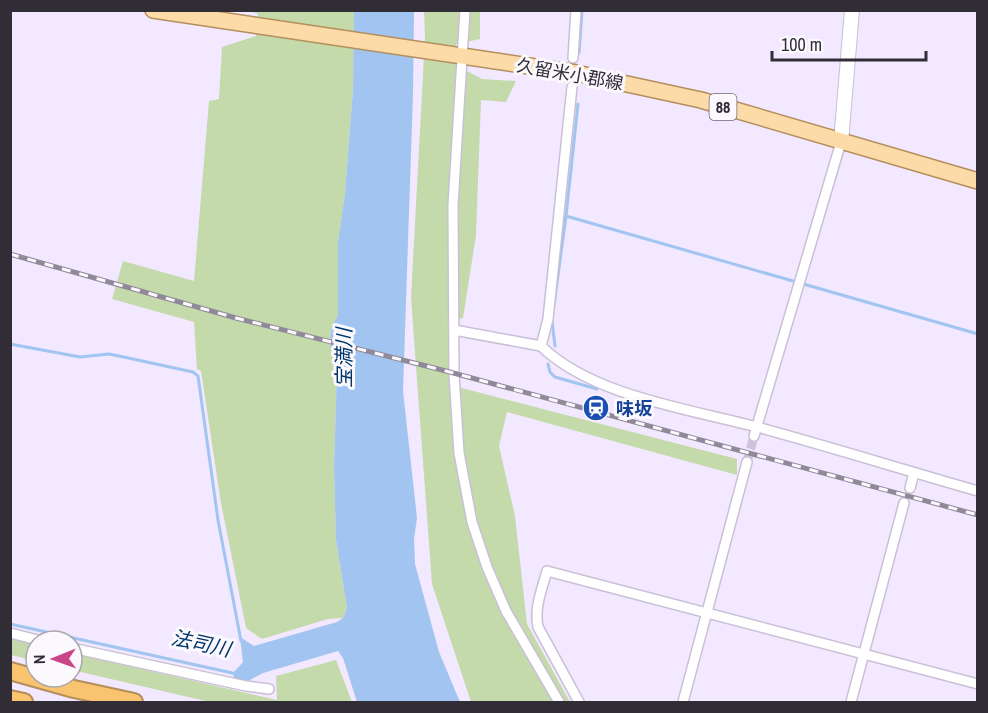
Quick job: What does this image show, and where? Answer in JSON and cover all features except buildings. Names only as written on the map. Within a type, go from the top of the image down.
[{"type":"highway","points":[[10,671],[74,689],[134,702]]},
{"type":"highway","points":[[10,699],[24,702]]},
{"type":"main road","name":"久留米小郡線","points":[[153,10],[576,73],[700,100],[978,181]]},
{"type":"street","points":[[465,10],[460,56],[453,205],[454,378],[459,453],[472,522],[487,567],[506,611],[559,702]]},
{"type":"street","points":[[573,58],[576,10]]},
{"type":"street","points":[[756,432],[841,142],[852,10]]},
{"type":"street","points":[[541,346],[548,319],[572,87]]},
{"type":"street","points":[[454,330],[541,346],[554,359],[596,382],[641,397],[756,432],[978,491]]},
{"type":"street","points":[[683,702],[747,462]]},
{"type":"street","points":[[910,488],[914,473]]},
{"type":"street","points":[[851,702],[904,503]]},
{"type":"street","points":[[579,702],[538,627],[537,607],[547,570],[978,684]]},
{"type":"street","points":[[84,651],[269,689]]},
{"type":"green space","points":[[250,11],[354,11],[355,13],[353,89],[345,193],[338,242],[338,315],[332,326],[329,343],[337,368],[334,467],[336,540],[347,608],[343,618],[328,619],[262,639],[246,628],[221,503],[201,371],[197,369],[194,322],[112,299],[123,261],[194,281],[209,101],[219,99],[222,47],[256,36],[258,14]]},
{"type":"green space","points":[[424,11],[480,11],[480,39],[456,44],[454,64],[482,79],[516,81],[506,102],[481,100],[476,235],[463,318],[449,321],[450,385],[737,459],[737,475],[507,412],[499,446],[515,516],[527,624],[570,702],[471,702],[432,584],[411,298],[425,37]]},
{"type":"green space","points":[[11,638],[24,641],[24,658],[11,655]]},
{"type":"green space","points":[[84,656],[277,700],[276,676],[336,660],[352,702],[210,702],[84,673]]},
{"type":"water","name":"宝満川","points":[[354,11],[414,11],[403,391],[417,518],[414,539],[415,564],[439,652],[460,702],[357,702],[343,658],[338,651],[263,673],[248,681],[233,680],[234,672],[243,662],[240,637],[254,646],[337,622],[343,618],[347,608],[336,540],[334,467],[337,368],[329,343],[332,326],[338,315],[338,242],[345,193],[353,89]]},
{"type":"waterway","points":[[579,53],[582,10]]},
{"type":"waterway","points":[[578,104],[566,216],[978,334]]},
{"type":"waterway","points":[[554,305],[566,216]]},
{"type":"waterway","points":[[552,321],[555,346]]},
{"type":"waterway","points":[[10,344],[80,357],[109,354],[193,372],[198,376],[218,520],[241,641]]},
{"type":"waterway","points":[[548,364],[550,372],[555,377],[597,389]]},
{"type":"waterway","name":"法司川","points":[[10,624],[237,674]]},
{"type":"tunnel","points":[[747,462],[754,436]]},
{"type":"railway","points":[[10,254],[236,318],[446,371],[978,515]]},
{"type":"place","name":"味坂","points":[[596,408]]}]
